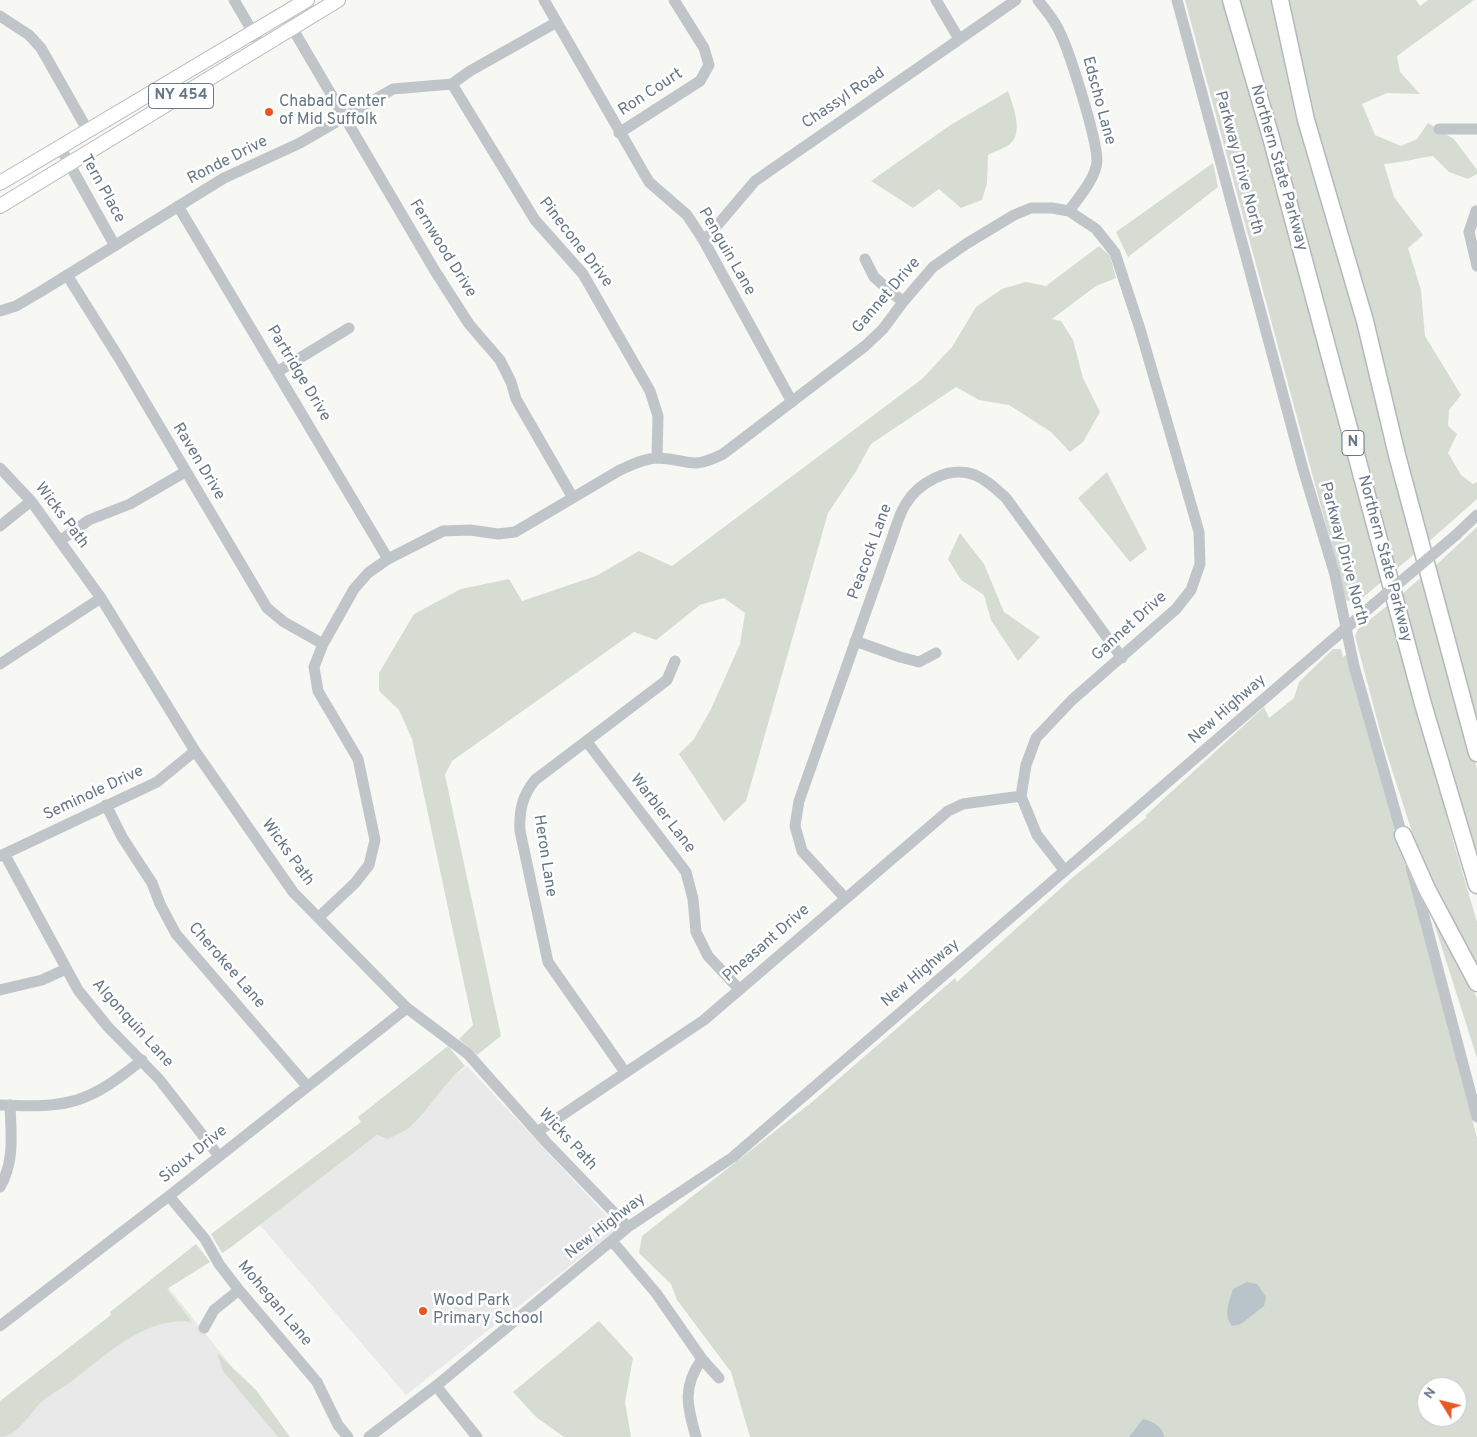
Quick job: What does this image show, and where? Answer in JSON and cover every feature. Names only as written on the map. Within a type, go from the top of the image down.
[{"type":"highway","name":"Northern State Parkway","points":[[1231,0],[1272,141],[1421,696],[1477,885]]},
{"type":"highway","points":[[1280,0],[1306,120],[1365,321],[1397,455],[1477,753]]},
{"type":"highway","points":[[1402,835],[1427,889],[1477,983]]},
{"type":"main road","name":"NY 454","points":[[0,183],[306,0]]},
{"type":"main road","name":"NY 454","points":[[0,206],[338,0]]},
{"type":"street","points":[[234,0],[262,46]]},
{"type":"street","name":"Penguin Lane","points":[[544,0],[649,182],[687,215],[704,241],[792,402]]},
{"type":"street","name":"Ron Court","points":[[619,133],[700,80],[709,66],[704,48],[674,0]]},
{"type":"street","points":[[936,0],[960,39]]},
{"type":"street","name":"Chassyl Road","points":[[704,241],[755,181],[1016,0]]},
{"type":"street","name":"Edscho Lane","points":[[1038,0],[1056,26],[1065,45],[1093,136],[1097,161],[1092,177],[1069,210]]},
{"type":"street","name":"Parkway Drive North","points":[[1177,0],[1303,469],[1335,575],[1346,630],[1477,1117]]},
{"type":"street","name":"Fernwood Drive","points":[[284,14],[450,294],[469,324],[500,360],[511,382],[516,399],[573,498]]},
{"type":"street","points":[[0,16],[29,35],[41,48],[88,131]]},
{"type":"street","points":[[452,84],[470,71],[557,22]]},
{"type":"street","name":"Ronde Drive","points":[[0,311],[16,306],[224,178],[300,143],[393,89],[452,84]]},
{"type":"street","name":"Pinecone Drive","points":[[452,84],[534,220],[583,274],[650,390],[658,416],[657,458]]},
{"type":"street","points":[[1439,129],[1477,129]]},
{"type":"street","name":"Tern Place","points":[[60,147],[115,246]]},
{"type":"street","name":"Partridge Drive","points":[[178,206],[388,558]]},
{"type":"street","name":"Gannet Drive","points":[[319,917],[355,883],[369,865],[375,840],[358,759],[318,691],[314,667],[323,644],[354,589],[368,573],[388,558],[443,531],[470,530],[498,534],[515,532],[620,470],[657,458],[688,464],[705,463],[723,454],[865,346],[883,329],[933,267],[1014,216],[1031,208],[1052,208],[1069,210],[1096,228],[1115,253],[1140,329],[1199,532],[1200,564],[1191,590],[1176,609],[1072,700],[1036,738],[1026,765],[1021,796]]},
{"type":"street","points":[[1476,211],[1469,232],[1477,266]]},
{"type":"street","points":[[865,259],[874,277],[903,302]]},
{"type":"street","name":"Raven Drive","points":[[67,275],[119,358],[266,608],[284,622],[323,644]]},
{"type":"street","points":[[277,372],[349,328]]},
{"type":"street","name":"Wicks Path","points":[[0,468],[31,501],[101,598],[195,751],[293,892],[407,1008],[468,1054],[537,1132],[628,1227]]},
{"type":"street","points":[[60,540],[89,520],[130,504],[185,472]]},
{"type":"street","name":"Peacock Lane","points":[[845,898],[802,851],[795,826],[799,801],[904,506],[914,492],[935,477],[955,472],[974,475],[992,485],[1006,498],[1122,658]]},
{"type":"street","points":[[0,526],[31,501]]},
{"type":"street","name":"New Highway","points":[[369,1437],[436,1386],[628,1227],[734,1157],[1477,515]]},
{"type":"street","points":[[0,664],[101,598]]},
{"type":"street","points":[[855,641],[919,662],[936,653]]},
{"type":"street","name":"Heron Lane","points":[[625,1072],[548,962],[520,831],[519,812],[526,791],[535,780],[667,680],[675,661]]},
{"type":"street","name":"Warbler Lane","points":[[587,742],[686,872],[693,899],[696,932],[708,956],[739,989]]},
{"type":"street","name":"Seminole Drive","points":[[2,855],[157,782],[195,751]]},
{"type":"street","points":[[1021,796],[1037,835],[1065,871]]},
{"type":"street","name":"Pheasant Drive","points":[[537,1132],[704,1020],[948,811],[964,804],[1021,796]]},
{"type":"street","name":"Cherokee Lane","points":[[106,805],[122,837],[152,883],[160,904],[176,934],[193,957],[255,1023],[307,1086]]},
{"type":"street","name":"Algonquin Lane","points":[[2,855],[27,892],[66,968],[92,1009],[142,1060],[218,1156]]},
{"type":"street","points":[[0,990],[42,980],[66,968]]},
{"type":"street","name":"Sioux Drive","points":[[0,1326],[169,1196],[407,1008]]},
{"type":"street","points":[[0,1187],[8,1171],[12,1147],[5,1105],[61,1106],[84,1099],[108,1087],[142,1060]]},
{"type":"street","name":"Mohegan Lane","points":[[169,1196],[204,1239],[219,1264],[239,1290],[318,1382],[338,1425],[348,1437]]},
{"type":"street","points":[[612,1242],[656,1293],[702,1359],[719,1378]]},
{"type":"street","points":[[204,1328],[214,1310],[239,1290]]},
{"type":"street","points":[[696,1437],[686,1394],[692,1373],[702,1359]]},
{"type":"street","points":[[436,1386],[477,1437]]},
{"type":"shaded area","points":[[1185,0],[1224,0],[1270,155],[1385,579],[1355,604],[1346,600]]},
{"type":"shaded area","points":[[1239,0],[1273,0],[1418,551],[1393,572]]},
{"type":"shaded area","points":[[1283,0],[1416,0],[1420,6],[1428,0],[1474,0],[1397,56],[1400,72],[1420,94],[1387,93],[1362,104],[1375,135],[1401,146],[1417,139],[1428,123],[1454,139],[1477,170],[1477,174],[1468,179],[1449,172],[1433,156],[1384,164],[1394,197],[1423,235],[1408,248],[1421,290],[1425,336],[1461,395],[1449,410],[1448,426],[1457,434],[1448,453],[1461,475],[1473,484],[1477,482],[1477,499],[1426,544]]},
{"type":"shaded area","points":[[1008,91],[1016,119],[1016,133],[1010,144],[988,155],[987,183],[982,200],[961,208],[939,189],[913,208],[871,181],[949,126]]},
{"type":"shaded area","points":[[1213,163],[1218,187],[1128,257],[1116,232]]},
{"type":"shaded area","points":[[1099,246],[1110,256],[1116,278],[1096,286],[1052,319],[1061,321],[1073,340],[1083,378],[1100,412],[1083,442],[1070,452],[1051,432],[1009,405],[979,400],[956,387],[871,444],[855,473],[828,513],[746,801],[724,822],[679,754],[694,739],[711,709],[740,644],[745,613],[724,598],[700,605],[656,640],[634,632],[452,761],[445,775],[501,1036],[477,1055],[459,1039],[473,1025],[412,739],[399,710],[379,691],[379,673],[414,614],[461,589],[509,579],[522,601],[596,576],[639,551],[672,566],[922,379],[952,347],[976,307],[1002,289],[1026,282],[1046,286]]},
{"type":"shaded area","points":[[1107,472],[1147,549],[1130,562],[1078,498]]},
{"type":"shaded area","points":[[1477,527],[1477,731],[1434,567]]},
{"type":"shaded area","points":[[960,533],[984,564],[1004,612],[1040,637],[1018,661],[991,620],[984,595],[961,580],[948,559]]},
{"type":"shaded area","points":[[1425,574],[1477,769],[1477,880],[1401,595]]},
{"type":"shaded area","points":[[1392,602],[1453,840],[1477,922],[1477,975],[1421,860],[1383,742],[1355,636],[1358,629]]},
{"type":"shaded area","points":[[1333,649],[1341,649],[1343,657],[1347,654],[1418,909],[1477,1138],[1477,1437],[750,1437],[731,1372],[677,1300],[671,1284],[639,1253],[642,1236],[812,1102],[955,978],[957,982],[1072,878],[1147,817],[1145,816],[1264,707],[1269,718],[1294,698],[1299,682]]},
{"type":"shaded area","points":[[1427,901],[1432,904],[1477,998],[1477,1058]]},
{"type":"shaded area","points":[[448,1046],[465,1066],[450,1080],[424,1113],[409,1128],[388,1139],[377,1135],[222,1253],[211,1234],[361,1122],[358,1117]]},
{"type":"shaded area","name":"Wood Park Primary School","points":[[467,1066],[618,1228],[406,1395],[260,1225]]},
{"type":"shaded area","points":[[196,1244],[210,1262],[167,1289],[192,1322],[158,1325],[141,1332],[110,1351],[68,1384],[46,1398],[19,1427],[7,1436],[0,1437],[0,1401],[111,1315],[110,1312]]},
{"type":"shaded area","points":[[1247,1282],[1257,1284],[1266,1297],[1264,1306],[1241,1324],[1232,1326],[1227,1313],[1233,1289]]},
{"type":"shaded area","points":[[168,1287],[288,1437],[0,1437]]},
{"type":"shaded area","points":[[599,1321],[633,1358],[625,1402],[631,1437],[564,1437],[536,1417],[513,1392]]},
{"type":"shaded area","points":[[217,1353],[256,1390],[290,1437],[278,1437],[223,1371]]},
{"type":"shaded area","points":[[1143,1419],[1157,1425],[1162,1430],[1164,1437],[1129,1437]]},
{"type":"place","name":"Chabad Center of Mid Suffolk","points":[[269,112]]},
{"type":"place","name":"Wood Park Primary School","points":[[423,1311]]}]
